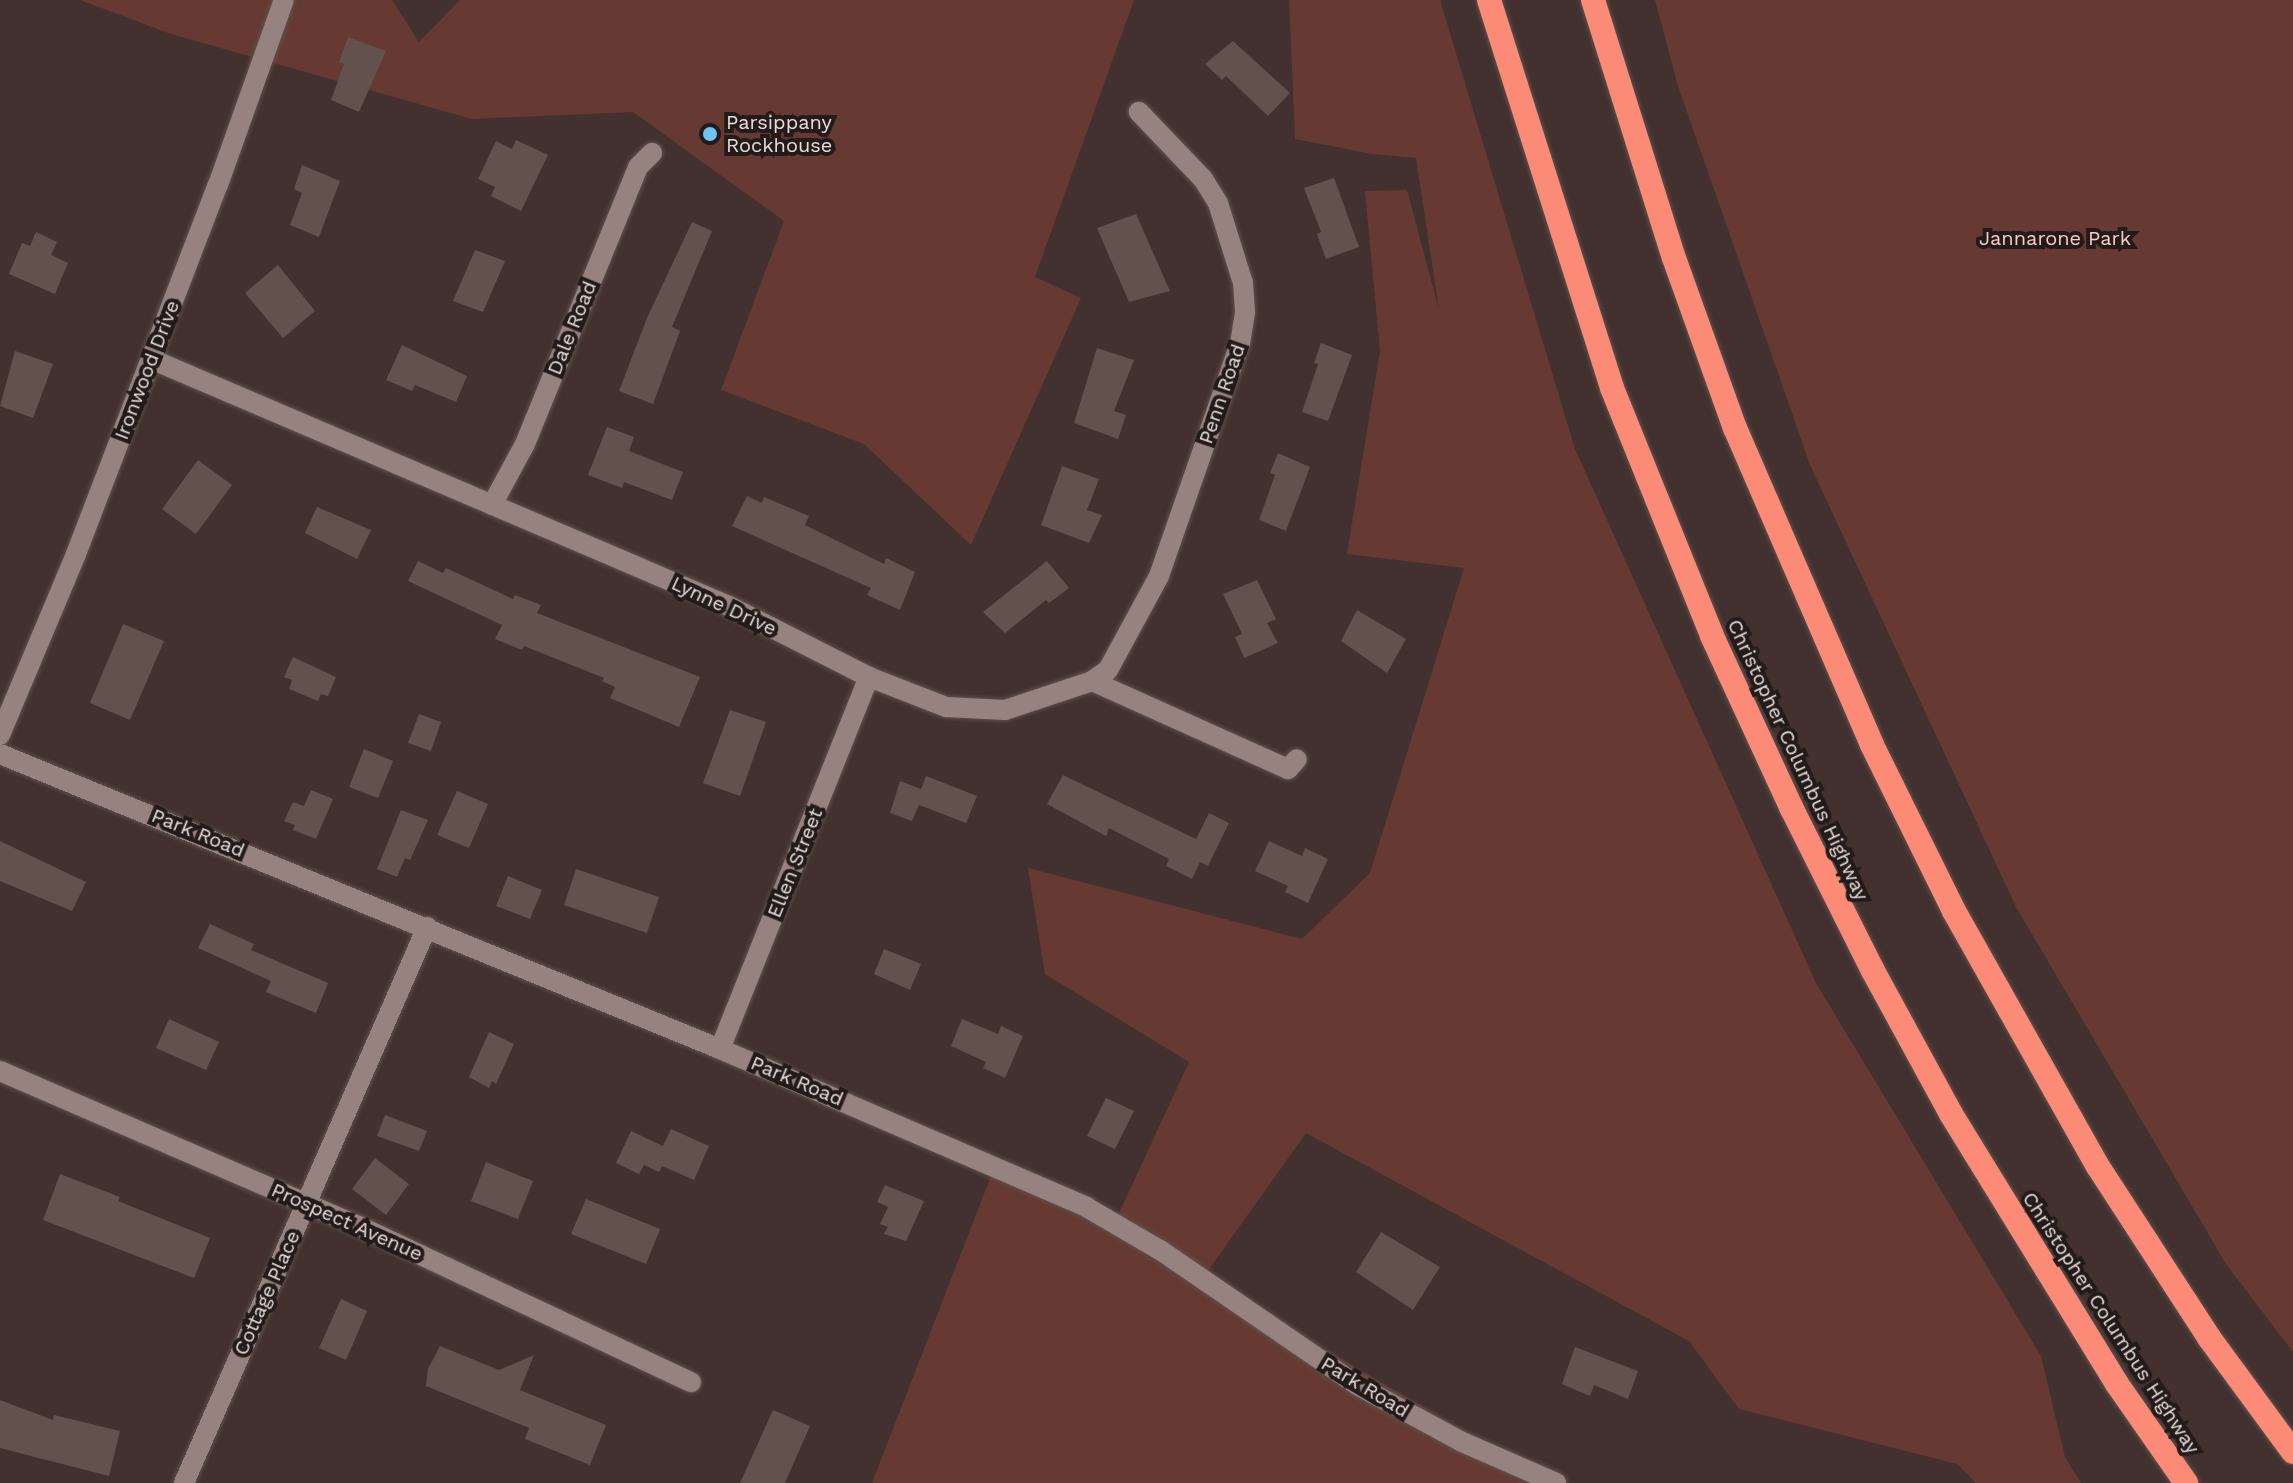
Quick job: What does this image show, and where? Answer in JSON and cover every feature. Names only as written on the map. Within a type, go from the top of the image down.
[{"type":"highway","name":"Christopher Columbus Highway","points":[[1489,0],[1612,388],[1712,636],[1792,809],[1872,969],[1951,1114],[2109,1372],[2186,1483]]},
{"type":"highway","points":[[1593,0],[1674,258],[1735,428],[1872,745],[1961,923],[2097,1165],[2210,1339],[2293,1452]]},
{"type":"street","name":"Ironwood Drive","points":[[0,735],[76,554],[284,0]]},
{"type":"street","name":"Penn Road","points":[[1092,681],[1108,670],[1159,576],[1240,344],[1245,311],[1243,283],[1218,203],[1203,179],[1139,112]]},
{"type":"street","name":"Dale Road","points":[[492,505],[525,444],[638,167],[652,153]]},
{"type":"street","name":"Lynne Drive","points":[[151,359],[729,606],[869,677],[946,707],[977,711],[1005,710],[1092,681]]},
{"type":"street","name":"Ellen Street","points":[[720,1049],[869,677]]},
{"type":"street","points":[[1092,681],[1288,769],[1297,759]]},
{"type":"street","name":"Park Road","points":[[0,754],[720,1049],[1086,1207],[1160,1250],[1357,1385],[1460,1441],[1556,1483]]},
{"type":"street","name":"Cottage Place","points":[[184,1483],[427,927]]},
{"type":"street","name":"Prospect Avenue","points":[[0,1071],[307,1204],[655,1362],[691,1382]]},
{"type":"green space","points":[[80,0],[392,0],[419,42],[460,0],[1134,0],[1035,277],[1081,298],[971,545],[864,444],[721,390],[784,221],[633,112],[472,119],[171,34]]},
{"type":"green space","points":[[1289,0],[1440,0],[1575,449],[1816,983],[2041,1356],[2065,1457],[2081,1483],[1976,1483],[1957,1464],[1739,1409],[1689,1341],[1306,1133],[1203,1278],[1553,1483],[872,1483],[996,1163],[1114,1224],[1189,1062],[1045,974],[1028,868],[1302,939],[1370,873],[1464,568],[1347,554],[1380,351],[1365,191],[1407,190],[1439,310],[1416,158],[1372,154],[1295,139]]},
{"type":"green space","name":"Jannarone Park","points":[[1655,0],[2293,0],[2293,1352],[2226,1264],[2016,907],[1810,465],[1678,86]]},
{"type":"building","points":[[348,37],[386,51],[359,112],[331,100],[344,64],[339,62]]},
{"type":"building","points":[[1233,41],[1290,93],[1268,116],[1226,76],[1222,80],[1205,64]]},
{"type":"building","points":[[516,140],[548,155],[521,211],[491,196],[495,187],[478,179],[496,141],[512,149]]},
{"type":"building","points":[[302,165],[340,181],[319,237],[290,225],[302,193],[294,189]]},
{"type":"building","points":[[1334,178],[1359,247],[1326,259],[1317,234],[1321,232],[1304,188]]},
{"type":"building","points":[[1136,214],[1170,291],[1129,302],[1097,228]]},
{"type":"building","points":[[692,222],[712,231],[672,327],[680,331],[653,404],[619,391],[647,318]]},
{"type":"building","points":[[36,232],[57,242],[51,255],[68,263],[55,294],[9,274],[22,243],[30,246]]},
{"type":"building","points":[[475,250],[505,261],[483,312],[453,301]]},
{"type":"building","points":[[278,265],[315,311],[283,338],[245,293]]},
{"type":"building","points":[[1321,343],[1352,355],[1328,421],[1302,412],[1318,364],[1314,363]]},
{"type":"building","points":[[402,345],[467,376],[456,402],[415,385],[412,391],[386,380]]},
{"type":"building","points":[[1097,348],[1134,360],[1114,411],[1126,415],[1118,439],[1074,423]]},
{"type":"building","points":[[15,351],[53,364],[33,418],[0,406]]},
{"type":"building","points":[[607,427],[634,437],[629,451],[683,472],[672,500],[624,482],[622,488],[588,475]]},
{"type":"building","points":[[1278,453],[1310,467],[1286,531],[1259,520],[1275,475],[1270,473]]},
{"type":"building","points":[[198,460],[232,485],[196,534],[162,509]]},
{"type":"building","points":[[1062,466],[1099,479],[1087,510],[1102,515],[1089,543],[1041,525]]},
{"type":"building","points":[[747,496],[762,503],[764,497],[809,516],[805,525],[884,564],[886,558],[915,572],[900,610],[867,595],[871,588],[732,526]]},
{"type":"building","points":[[317,507],[371,530],[357,559],[305,533]]},
{"type":"building","points":[[418,561],[443,573],[446,568],[513,599],[515,595],[541,605],[537,613],[700,677],[679,727],[610,698],[615,687],[602,681],[604,678],[524,646],[522,650],[495,639],[502,625],[408,581]]},
{"type":"building","points":[[1047,561],[1069,588],[1049,603],[1046,600],[1005,633],[983,612]]},
{"type":"building","points":[[1257,580],[1276,619],[1267,623],[1278,643],[1244,658],[1235,637],[1242,634],[1223,594]]},
{"type":"building","points":[[1357,610],[1406,639],[1387,673],[1341,641]]},
{"type":"building","points":[[123,624],[164,641],[130,720],[90,703]]},
{"type":"building","points":[[293,657],[336,677],[328,696],[321,694],[318,701],[289,689],[292,680],[284,677]]},
{"type":"building","points":[[730,710],[766,722],[740,796],[703,783]]},
{"type":"building","points":[[419,714],[441,722],[431,751],[408,743]]},
{"type":"building","points":[[364,749],[393,761],[378,798],[349,787]]},
{"type":"building","points":[[1063,775],[1196,839],[1209,813],[1229,823],[1208,866],[1200,862],[1192,879],[1166,866],[1169,859],[1109,828],[1106,836],[1047,804]]},
{"type":"building","points":[[926,776],[977,796],[966,823],[919,805],[912,821],[890,813],[900,781],[921,789]]},
{"type":"building","points":[[311,790],[333,799],[316,839],[293,830],[295,825],[284,821],[293,802],[304,806]]},
{"type":"building","points":[[457,791],[488,804],[469,848],[437,835]]},
{"type":"building","points":[[401,810],[428,820],[410,860],[405,858],[397,877],[377,869]]},
{"type":"building","points":[[0,841],[86,882],[72,911],[0,881]]},
{"type":"building","points":[[1269,841],[1302,856],[1305,848],[1328,859],[1308,903],[1285,892],[1288,886],[1255,871]]},
{"type":"building","points":[[576,869],[659,897],[647,933],[564,905]]},
{"type":"building","points":[[508,876],[542,890],[530,919],[496,906]]},
{"type":"building","points":[[210,924],[254,944],[251,950],[328,983],[316,1013],[266,992],[271,981],[198,948]]},
{"type":"building","points":[[884,949],[921,964],[910,990],[874,974]]},
{"type":"building","points":[[169,1019],[219,1042],[206,1070],[156,1048]]},
{"type":"building","points":[[962,1019],[998,1034],[1001,1026],[1023,1036],[1005,1078],[983,1068],[986,1062],[951,1046]]},
{"type":"building","points":[[489,1032],[514,1044],[496,1084],[492,1081],[489,1088],[469,1077]]},
{"type":"building","points":[[1106,1098],[1134,1111],[1115,1149],[1087,1136]]},
{"type":"building","points":[[385,1115],[427,1131],[419,1151],[377,1136]]},
{"type":"building","points":[[671,1129],[709,1146],[694,1180],[662,1166],[659,1172],[644,1165],[639,1174],[616,1163],[631,1131],[663,1146]]},
{"type":"building","points":[[375,1158],[409,1184],[386,1215],[352,1189]]},
{"type":"building","points":[[486,1162],[533,1181],[518,1219],[471,1201]]},
{"type":"building","points":[[60,1174],[210,1238],[194,1278],[43,1220]]},
{"type":"building","points":[[885,1185],[924,1201],[906,1241],[884,1234],[888,1227],[880,1224],[888,1207],[877,1202]]},
{"type":"building","points":[[586,1199],[660,1229],[646,1264],[571,1234]]},
{"type":"building","points":[[1381,1232],[1440,1267],[1413,1310],[1356,1272]]},
{"type":"building","points":[[341,1299],[367,1311],[346,1360],[319,1348]]},
{"type":"building","points":[[440,1346],[499,1370],[534,1355],[520,1390],[606,1425],[590,1465],[525,1439],[529,1428],[426,1386],[428,1369]]},
{"type":"building","points":[[1575,1347],[1638,1371],[1628,1399],[1594,1385],[1590,1396],[1562,1384]]},
{"type":"building","points":[[0,1400],[53,1420],[54,1415],[120,1431],[109,1476],[0,1448]]},
{"type":"building","points":[[773,1410],[810,1426],[785,1483],[740,1483]]},
{"type":"place","name":"Parsippany Rockhouse","points":[[710,134]]}]
